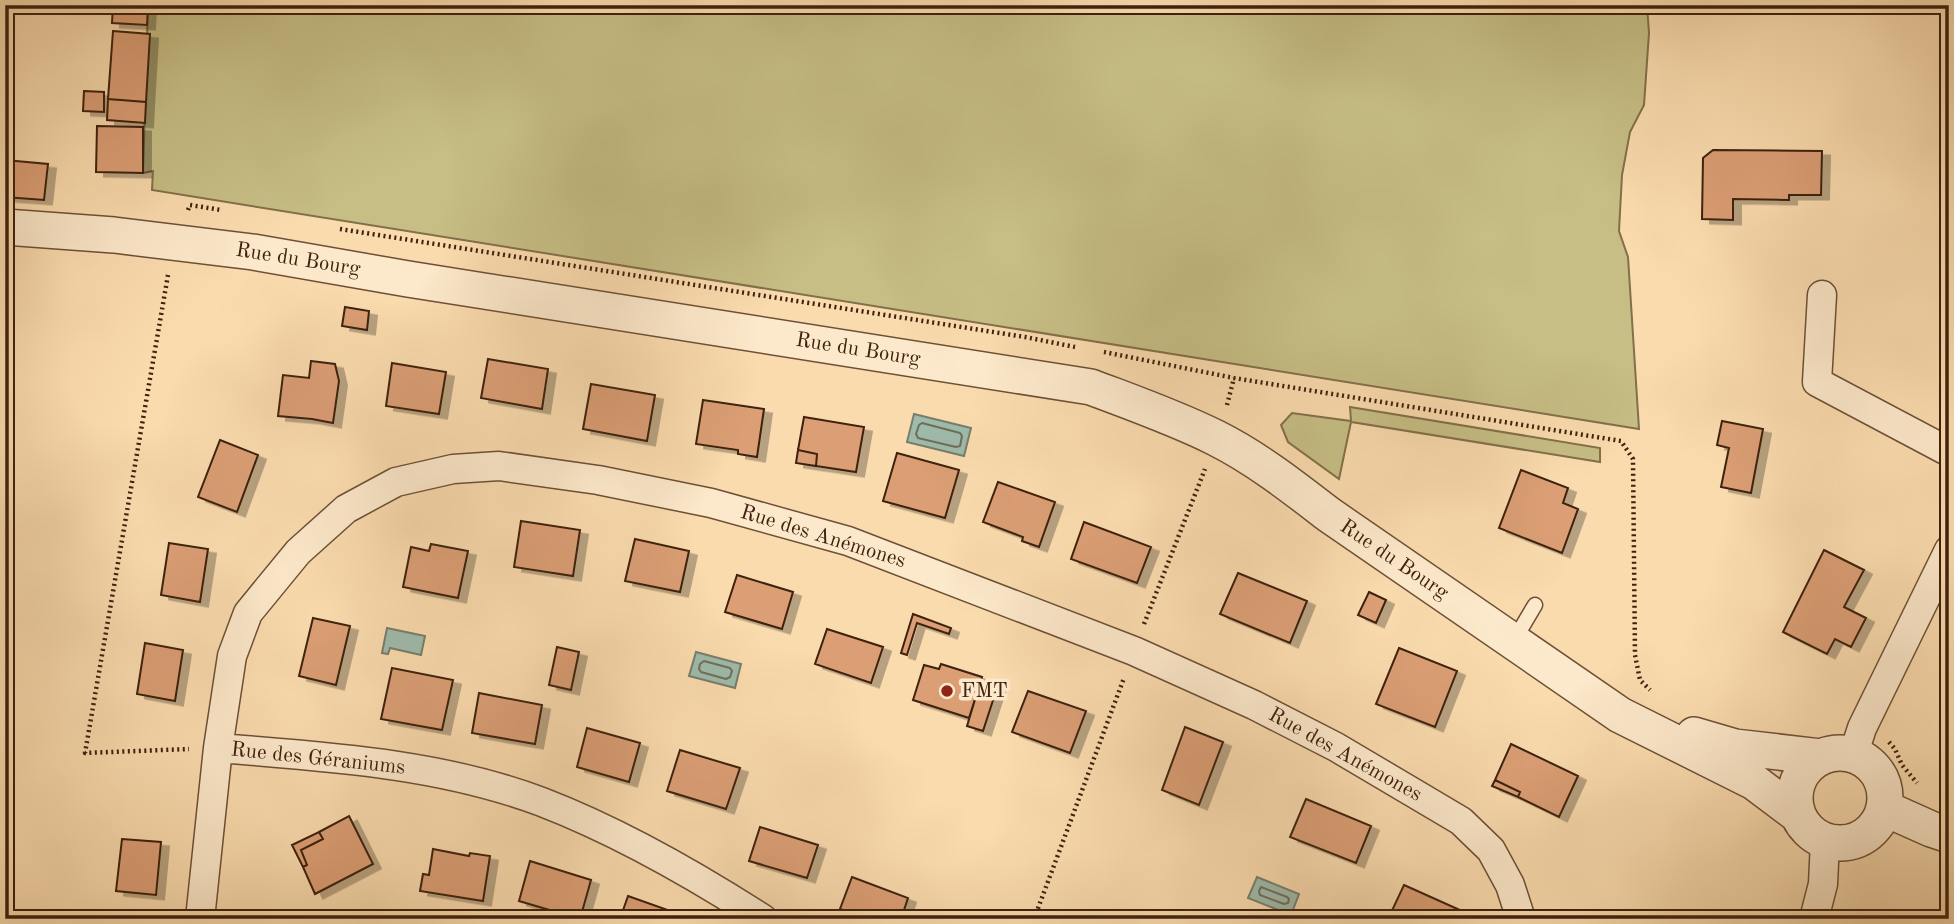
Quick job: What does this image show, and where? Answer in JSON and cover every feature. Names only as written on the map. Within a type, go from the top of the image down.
[{"type":"street","name":"Rue du Bourg","points":[[5,228],[114,235],[253,252],[1091,387],[1149,408],[1217,439],[1289,483],[1328,514],[1620,715],[1754,782],[1798,815]]},
{"type":"street","points":[[1822,295],[1817,382],[1949,452]]},
{"type":"street","name":"Rue des Anémones","points":[[200,919],[218,748],[232,656],[248,613],[298,552],[346,509],[397,482],[453,469],[499,466],[598,480],[711,503],[848,541],[1146,656],[1254,705],[1336,747],[1461,821],[1490,850],[1510,885],[1521,919]]},
{"type":"street","points":[[1837,756],[1868,763],[1878,776],[1884,792],[1884,808],[1878,822],[1868,834],[1855,841],[1840,844],[1825,841],[1808,831],[1798,815],[1796,788],[1801,775],[1810,765],[1837,756],[1862,728],[1938,596],[1949,550]]},
{"type":"street","name":"Rue du Bourg","points":[[1620,715],[1735,747],[1837,756]]},
{"type":"street","name":"Rue des Géraniums","points":[[218,748],[365,760],[468,780],[541,802],[622,838],[699,879],[763,919]]},
{"type":"street","points":[[1884,808],[1949,835]]},
{"type":"street","points":[[1814,919],[1824,884],[1825,841]]},
{"type":"lane","points":[[1513,642],[1535,605]]},
{"type":"path","points":[[168,273],[85,753],[218,748]]},
{"type":"shaded area","points":[[148,5],[1647,5],[1649,33],[1644,105],[1630,132],[1622,175],[1619,231],[1628,257],[1639,429],[152,190],[153,171],[143,173]]},
{"type":"shaded area","points":[[1350,407],[1600,448],[1600,462],[1351,422],[1339,479],[1288,442],[1281,425],[1292,413],[1351,421]]},
{"type":"water","points":[[914,414],[971,428],[964,456],[907,442]]},
{"type":"water","points":[[387,628],[425,636],[421,655],[390,648],[388,654],[382,653]]},
{"type":"water","points":[[696,652],[741,664],[735,688],[689,676]]},
{"type":"water","points":[[1257,877],[1299,894],[1291,915],[1248,898]]},
{"type":"building","points":[[113,5],[148,5],[147,25],[112,23]]},
{"type":"building","points":[[113,31],[150,34],[146,102],[108,99]]},
{"type":"building","points":[[84,91],[104,92],[104,112],[83,111]]},
{"type":"building","points":[[108,99],[146,102],[145,123],[107,120]]},
{"type":"building","points":[[97,126],[143,127],[143,173],[96,172]]},
{"type":"building","points":[[1713,150],[1822,151],[1821,195],[1789,195],[1789,200],[1733,199],[1733,220],[1702,219],[1703,158]]},
{"type":"building","points":[[5,160],[48,164],[44,200],[5,197]]},
{"type":"building","points":[[345,307],[369,311],[367,330],[342,326]]},
{"type":"building","points":[[488,359],[548,369],[542,409],[481,398]]},
{"type":"building","points":[[311,361],[335,364],[339,381],[333,423],[278,416],[283,375],[309,378]]},
{"type":"building","points":[[392,363],[446,372],[439,414],[386,406]]},
{"type":"building","points":[[591,384],[655,395],[647,441],[583,429]]},
{"type":"building","points":[[703,400],[764,409],[757,457],[738,454],[738,450],[696,444]]},
{"type":"building","points":[[804,417],[864,427],[856,472],[816,466],[817,454],[798,450]]},
{"type":"building","points":[[1722,421],[1763,429],[1751,493],[1721,487],[1729,448],[1717,445]]},
{"type":"building","points":[[220,440],[258,455],[237,512],[198,497]]},
{"type":"building","points":[[798,450],[817,454],[816,466],[796,463]]},
{"type":"building","points":[[897,453],[959,470],[945,518],[883,501]]},
{"type":"building","points":[[1521,470],[1568,488],[1563,503],[1578,509],[1562,553],[1499,528]]},
{"type":"building","points":[[998,482],[1055,502],[1039,547],[1022,541],[1023,537],[983,522]]},
{"type":"building","points":[[521,521],[580,530],[573,576],[514,567]]},
{"type":"building","points":[[1084,522],[1151,547],[1137,583],[1071,559]]},
{"type":"building","points":[[635,539],[689,551],[680,592],[625,581]]},
{"type":"building","points":[[169,543],[208,549],[200,602],[161,595]]},
{"type":"building","points":[[431,544],[468,551],[458,598],[403,587],[411,547],[429,551]]},
{"type":"building","points":[[1824,550],[1864,570],[1844,607],[1866,618],[1851,647],[1835,639],[1827,654],[1783,632]]},
{"type":"building","points":[[1238,573],[1307,601],[1290,643],[1220,614]]},
{"type":"building","points":[[737,575],[793,592],[782,629],[725,612]]},
{"type":"building","points":[[1369,592],[1386,600],[1376,623],[1358,615]]},
{"type":"building","points":[[913,614],[951,628],[949,634],[917,623],[907,655],[901,653]]},
{"type":"building","points":[[313,618],[350,626],[336,685],[299,676]]},
{"type":"building","points":[[827,629],[883,647],[871,683],[815,664]]},
{"type":"building","points":[[145,643],[183,650],[175,701],[137,694]]},
{"type":"building","points":[[557,647],[579,652],[571,690],[549,685]]},
{"type":"building","points":[[1399,648],[1457,671],[1435,727],[1376,704]]},
{"type":"building","name":"FMT","points":[[941,664],[982,677],[969,718],[913,700],[924,665],[939,669]]},
{"type":"building","points":[[392,668],[453,680],[442,730],[381,719]]},
{"type":"building","points":[[980,683],[997,688],[983,731],[967,726]]},
{"type":"building","points":[[1028,691],[1086,711],[1070,753],[1012,732]]},
{"type":"building","points":[[479,693],[542,705],[535,744],[472,733]]},
{"type":"building","points":[[1185,727],[1223,742],[1199,805],[1162,790]]},
{"type":"building","points":[[587,728],[640,743],[629,782],[577,767]]},
{"type":"building","points":[[1511,744],[1578,776],[1559,817],[1518,797],[1520,792],[1495,780]]},
{"type":"building","points":[[680,750],[740,768],[726,809],[667,791]]},
{"type":"building","points":[[1495,780],[1520,792],[1518,797],[1492,786]]},
{"type":"building","points":[[1306,799],[1371,826],[1356,863],[1290,837]]},
{"type":"building","points":[[349,816],[373,864],[315,894],[303,867],[307,865],[301,850],[323,839],[319,832]]},
{"type":"building","points":[[760,827],[818,845],[807,878],[749,861]]},
{"type":"building","points":[[319,832],[323,839],[301,850],[307,865],[303,867],[292,845]]},
{"type":"building","points":[[122,839],[161,842],[156,895],[116,891]]},
{"type":"building","points":[[433,849],[469,856],[470,853],[490,856],[483,901],[420,891],[423,874],[429,875]]},
{"type":"building","points":[[530,861],[591,880],[580,919],[519,901]]},
{"type":"building","points":[[852,877],[908,898],[901,919],[863,919],[840,909]]},
{"type":"building","points":[[1404,885],[1471,915],[1469,919],[1388,919]]},
{"type":"building","points":[[628,896],[679,914],[677,919],[620,919]]},
{"type":"place","name":"FMT","points":[[947,691]]}]
